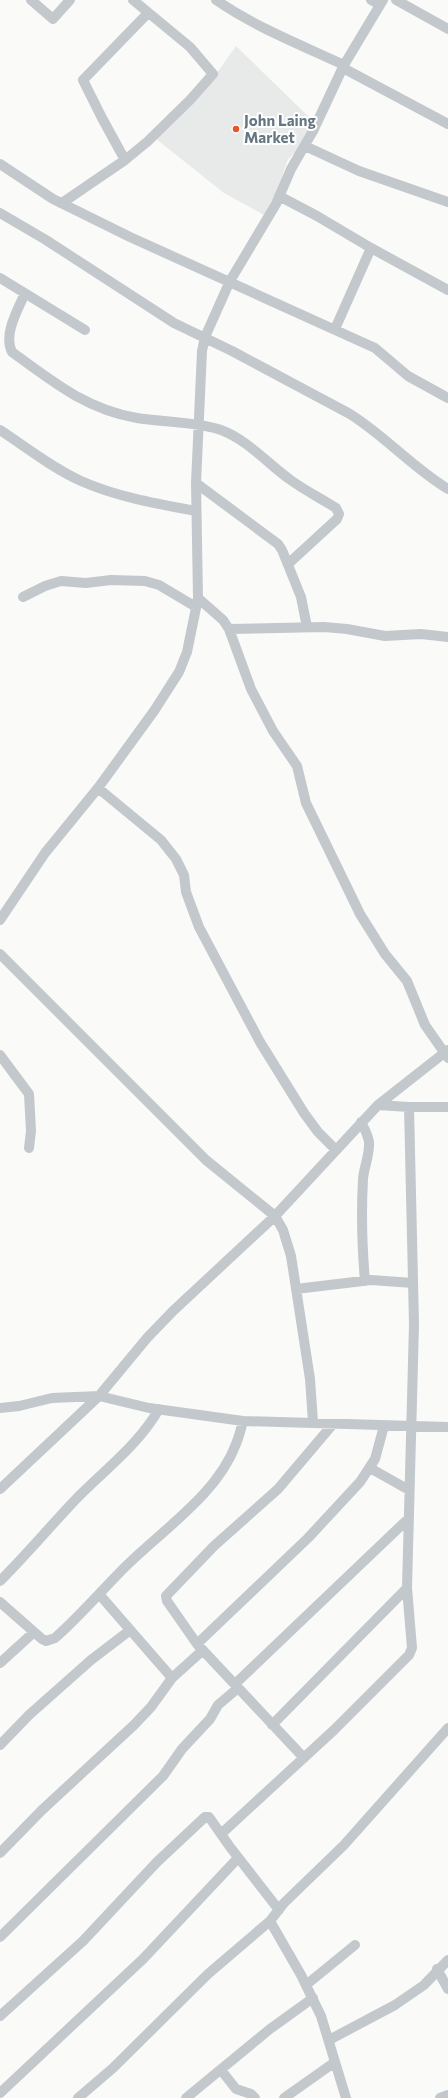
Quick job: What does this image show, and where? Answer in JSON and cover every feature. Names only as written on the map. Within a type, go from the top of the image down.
[{"type":"street","points":[[31,0],[53,19],[70,0]]},
{"type":"street","points":[[62,203],[125,160],[147,142],[190,100],[213,74],[194,50],[133,0]]},
{"type":"street","points":[[216,0],[232,11],[344,66],[448,124]]},
{"type":"street","points":[[0,920],[45,853],[98,788],[154,711],[179,672],[191,637],[197,602],[196,483],[200,426],[202,351],[205,337],[230,281],[279,196],[290,169],[305,146],[344,66],[382,3],[371,0]]},
{"type":"street","points":[[396,0],[448,30]]},
{"type":"street","points":[[125,160],[83,80],[148,13]]},
{"type":"street","points":[[305,146],[359,171],[448,202]]},
{"type":"street","points":[[0,164],[62,203],[130,237],[375,348],[408,376],[448,398]]},
{"type":"street","points":[[279,196],[448,290]]},
{"type":"street","points":[[0,213],[46,240],[174,323],[205,337],[356,418],[367,425],[428,476],[448,489]]},
{"type":"street","points":[[335,329],[371,248]]},
{"type":"street","points":[[0,278],[85,330]]},
{"type":"street","points":[[25,293],[9,336],[8,344],[12,352],[58,386],[90,404],[136,417],[222,430],[292,481],[336,508],[339,514],[337,519],[288,564]]},
{"type":"street","points":[[0,430],[66,473],[88,484],[126,496],[196,511]]},
{"type":"street","points":[[196,483],[278,544],[288,564],[301,597],[307,627]]},
{"type":"street","points":[[0,1490],[98,1396],[173,1310],[275,1216],[378,1105],[446,1054],[425,1025],[407,981],[382,949],[360,914],[310,810],[297,766],[273,731],[251,689],[229,629],[223,620],[197,602],[159,585],[146,581],[111,580],[86,583],[61,581],[45,586],[23,597]]},
{"type":"street","points":[[229,629],[307,627],[347,629],[386,636],[421,634],[448,637]]},
{"type":"street","points":[[98,788],[161,840],[176,859],[184,875],[186,892],[199,927],[250,1024],[304,1113],[318,1132],[336,1150]]},
{"type":"street","points":[[0,954],[206,1160],[275,1216],[287,1242],[296,1289],[310,1379],[313,1422]]},
{"type":"street","points":[[0,1055],[29,1094],[31,1131],[29,1148]]},
{"type":"street","points":[[378,1105],[448,1107]]},
{"type":"street","points":[[221,1834],[304,1758],[409,1655],[412,1648],[407,1588],[414,1283],[409,1170],[409,1107]]},
{"type":"street","points":[[361,1122],[369,1141],[369,1148],[364,1166],[361,1240],[365,1281]]},
{"type":"street","points":[[296,1289],[365,1281],[414,1283]]},
{"type":"street","points":[[0,1408],[19,1406],[52,1398],[98,1396],[159,1409],[243,1421],[448,1427]]},
{"type":"street","points":[[0,1581],[77,1499],[135,1444],[150,1426],[159,1409]]},
{"type":"street","points":[[0,1602],[33,1633],[46,1641],[54,1638],[126,1566],[188,1510],[207,1490],[229,1460],[243,1421]]},
{"type":"street","points":[[304,1758],[200,1647],[167,1601],[166,1596],[214,1546],[278,1489],[333,1424]]},
{"type":"street","points":[[0,1854],[42,1810],[151,1707],[172,1678],[200,1647],[353,1491],[370,1468],[384,1426]]},
{"type":"street","points":[[370,1468],[409,1490]]},
{"type":"street","points":[[0,1937],[163,1776],[182,1749],[210,1719],[218,1705],[408,1519]]},
{"type":"street","points":[[272,1725],[407,1588]]},
{"type":"street","points":[[99,1594],[172,1678]]},
{"type":"street","points":[[0,1745],[29,1715],[91,1660],[130,1631]]},
{"type":"street","points":[[0,1663],[33,1633]]},
{"type":"street","points":[[78,2098],[113,2068],[208,1974],[270,1921],[279,1910],[344,1845],[448,1728]]},
{"type":"street","points":[[0,2016],[83,1941],[157,1862],[205,1817],[209,1817],[238,1858],[279,1910]]},
{"type":"street","points":[[0,2093],[143,1959],[238,1858]]},
{"type":"street","points":[[270,1921],[313,1998],[329,2040],[346,2098]]},
{"type":"street","points":[[306,1985],[355,1945]]},
{"type":"street","points":[[329,2040],[395,2005],[424,1985],[437,1969],[448,1960]]},
{"type":"street","points":[[437,1969],[448,1989]]},
{"type":"street","points":[[186,2098],[270,2029],[313,1998]]},
{"type":"street","points":[[284,2098],[335,2062]]},
{"type":"street","points":[[221,2070],[236,2089],[251,2094],[255,2098]]},
{"type":"shaded area","name":"John Laing Market","points":[[236,46],[313,121],[300,148],[288,159],[274,199],[264,215],[224,193],[155,138],[219,70]]},
{"type":"place","name":"John Laing Market","points":[[236,129]]}]
